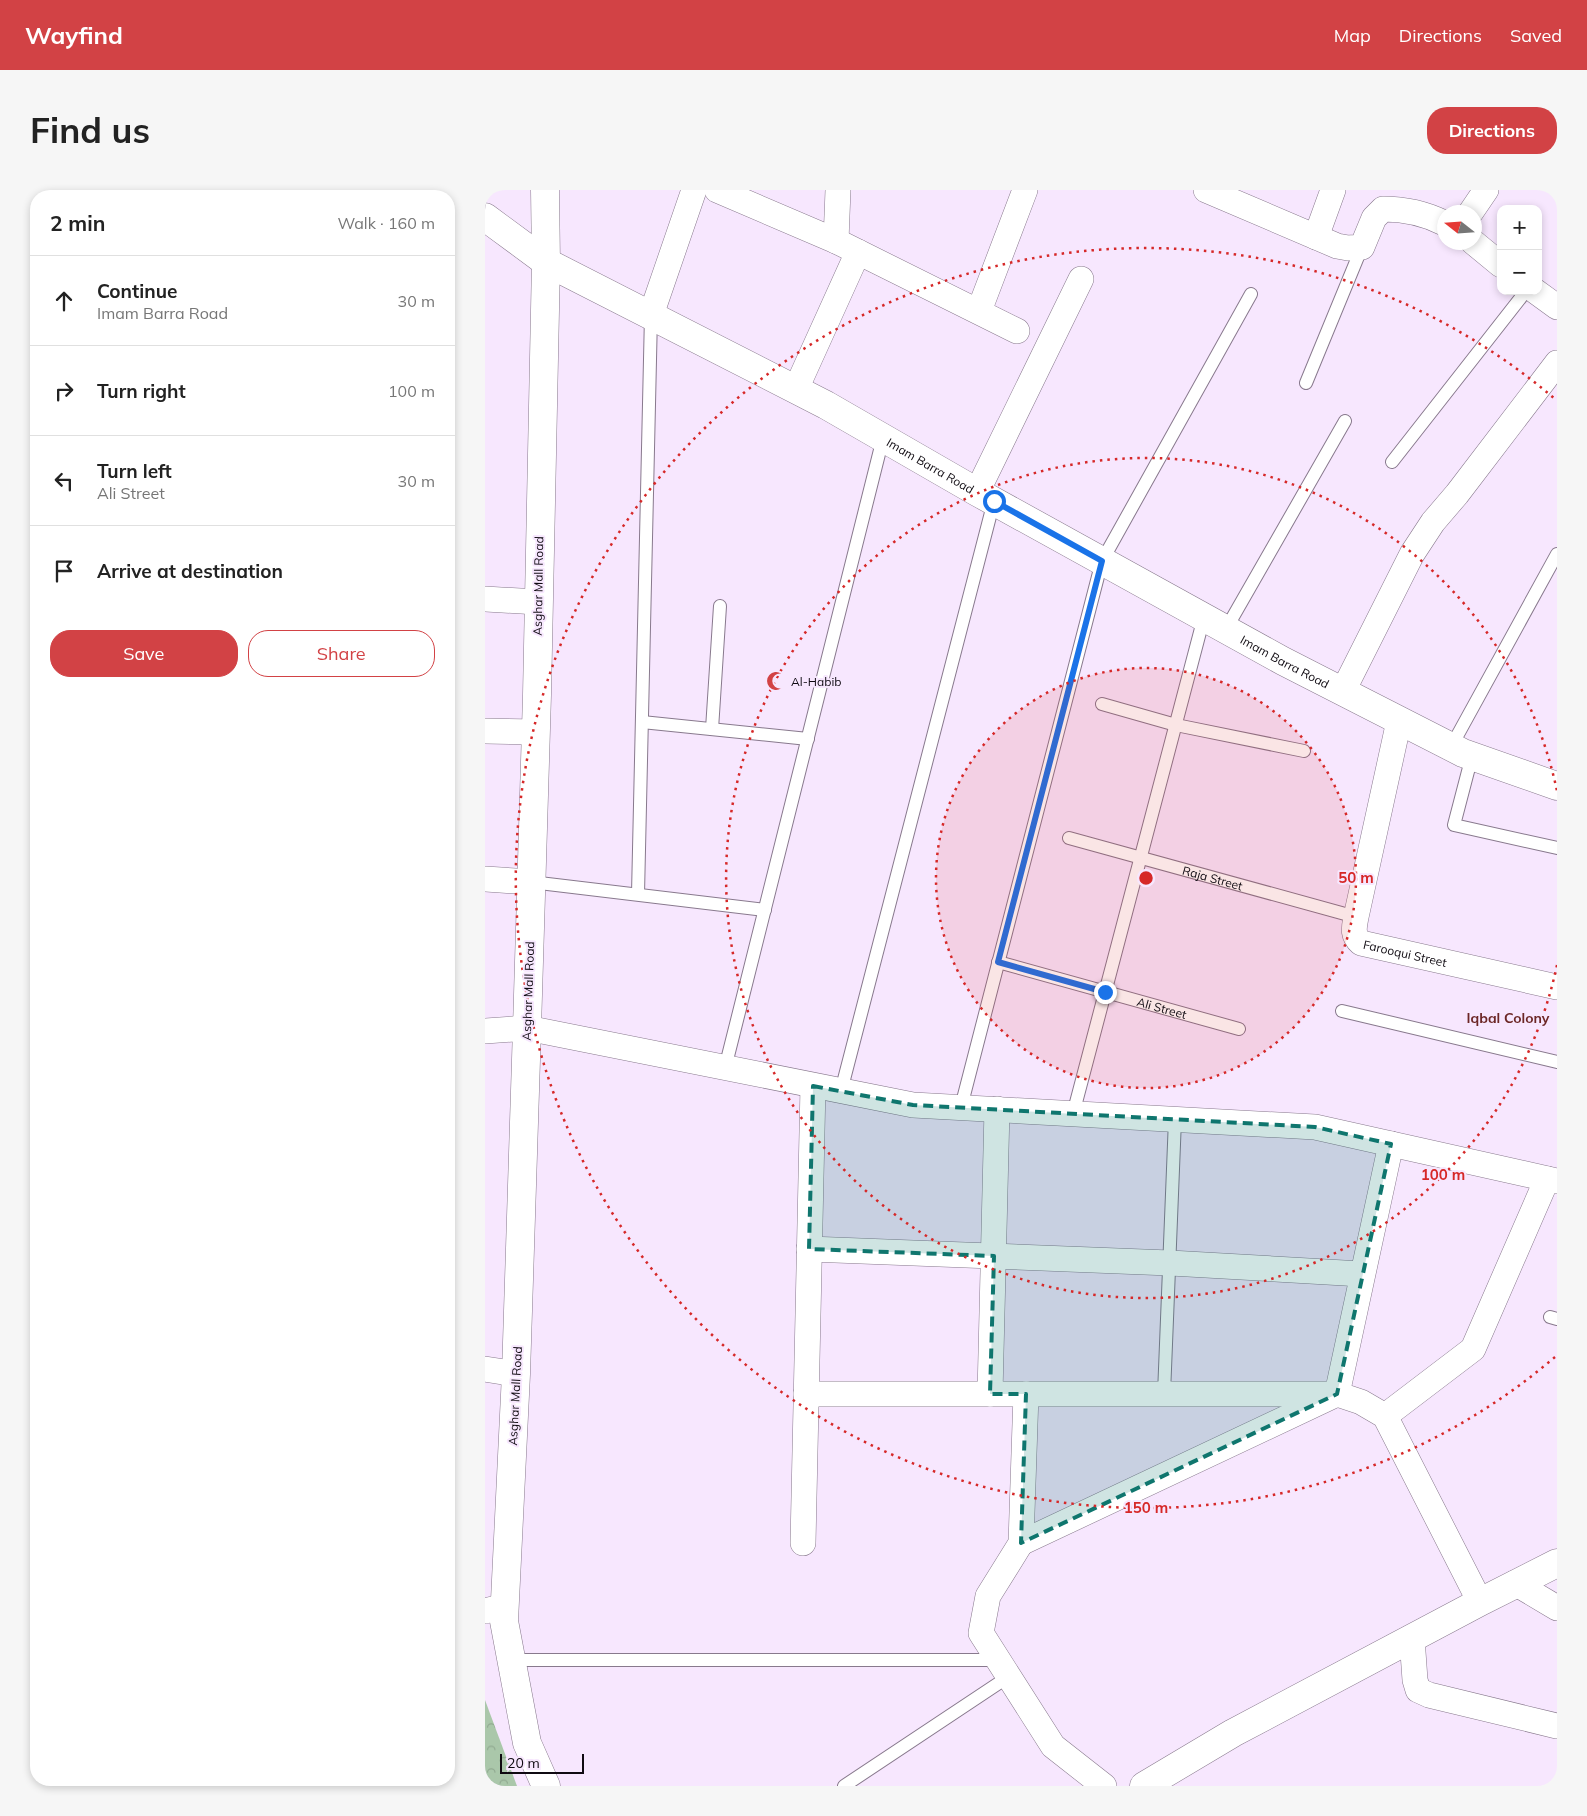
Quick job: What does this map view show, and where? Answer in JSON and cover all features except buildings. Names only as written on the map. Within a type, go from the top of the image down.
[{"type":"street","name":"Asghar Mall Road","points":[[545,190],[546,262],[535,732],[516,1374],[495,1608],[504,1621],[527,1743],[546,1786]]},
{"type":"street","points":[[651,315],[694,190]]},
{"type":"street","points":[[717,190],[836,241],[1017,331]]},
{"type":"street","points":[[836,241],[838,190]]},
{"type":"street","points":[[979,311],[1025,190]]},
{"type":"street","points":[[1315,237],[1333,190]]},
{"type":"street","points":[[1476,205],[1486,190]]},
{"type":"street","points":[[1222,193],[1315,237],[1337,246],[1349,248],[1362,247],[1375,218],[1383,209],[1421,214],[1437,220]]},
{"type":"street","name":"Imam Barra Road","points":[[485,217],[546,262],[796,389],[986,497],[1343,691],[1461,752],[1557,786]]},
{"type":"street","points":[[1482,249],[1497,262]]},
{"type":"street","points":[[796,389],[859,252]]},
{"type":"street","points":[[986,497],[1081,279]]},
{"type":"street","points":[[1540,295],[1557,307]]},
{"type":"street","points":[[1343,691],[1412,554],[1433,522],[1457,494],[1557,363]]},
{"type":"street","points":[[485,599],[538,602]]},
{"type":"street","name":"Farooqui Street","points":[[1399,720],[1353,930],[1355,938],[1361,943],[1557,987]]},
{"type":"street","points":[[485,731],[535,732]]},
{"type":"street","points":[[485,879],[531,882]]},
{"type":"street","points":[[485,1031],[527,1028],[913,1105],[1315,1127],[1552,1180],[1473,1349],[1385,1416]]},
{"type":"street","points":[[803,1543],[813,1086]]},
{"type":"street","points":[[990,1394],[997,1109]]},
{"type":"street","points":[[1337,1394],[1391,1144]]},
{"type":"street","points":[[809,1249],[1170,1263],[1363,1274]]},
{"type":"street","points":[[485,1370],[516,1374]]},
{"type":"street","points":[[806,1394],[1337,1394],[1361,1402],[1385,1416],[1479,1602]]},
{"type":"street","points":[[1026,1394],[1021,1543],[988,1596],[981,1633],[1053,1746],[1104,1786]]},
{"type":"street","points":[[1021,1543],[1337,1394]]},
{"type":"street","points":[[1156,1783],[1233,1733],[1515,1583],[1557,1563]]},
{"type":"street","points":[[1515,1583],[1557,1608]]},
{"type":"street","points":[[1412,1638],[1415,1680],[1418,1690],[1429,1695],[1557,1726]]},
{"type":"lane","points":[[1307,383],[1362,247]]},
{"type":"lane","points":[[961,1107],[1102,561],[1251,294]]},
{"type":"lane","points":[[1392,462],[1523,295]]},
{"type":"lane","points":[[638,894],[651,315]]},
{"type":"lane","points":[[1073,1114],[1176,725],[1215,623],[1345,421]]},
{"type":"lane","points":[[725,1068],[883,438]]},
{"type":"lane","points":[[841,1091],[986,497]]},
{"type":"lane","points":[[1557,554],[1461,752],[1454,825],[1557,848]]},
{"type":"lane","points":[[712,729],[720,606]]},
{"type":"lane","points":[[1102,704],[1176,725],[1305,751]]},
{"type":"lane","points":[[642,722],[808,739]]},
{"type":"lane","name":"Raja Street","points":[[1069,838],[1356,917]]},
{"type":"lane","points":[[531,882],[765,910]]},
{"type":"lane","name":"Ali Street","points":[[998,962],[1239,1030]]},
{"type":"lane","points":[[1342,1011],[1557,1062]]},
{"type":"lane","points":[[1164,1394],[1175,1119]]},
{"type":"lane","points":[[511,1660],[1003,1668]]},
{"type":"lane","points":[[844,1786],[1003,1668]]},
{"type":"highlighted area","points":[[813,1086],[913,1105],[1315,1127],[1391,1144],[1337,1394],[1021,1543],[1026,1394],[990,1394],[994,1256],[809,1249]]},
{"type":"green space","points":[[485,1700],[517,1786],[485,1786]]},
{"type":"place","name":"Al-Habib","points":[[776,681]]},
{"type":"district","name":"Iqbal Colony","points":[[1508,1018]]},
{"type":"route","points":[[994,501],[1102,561],[998,962],[1105,992]]}]
